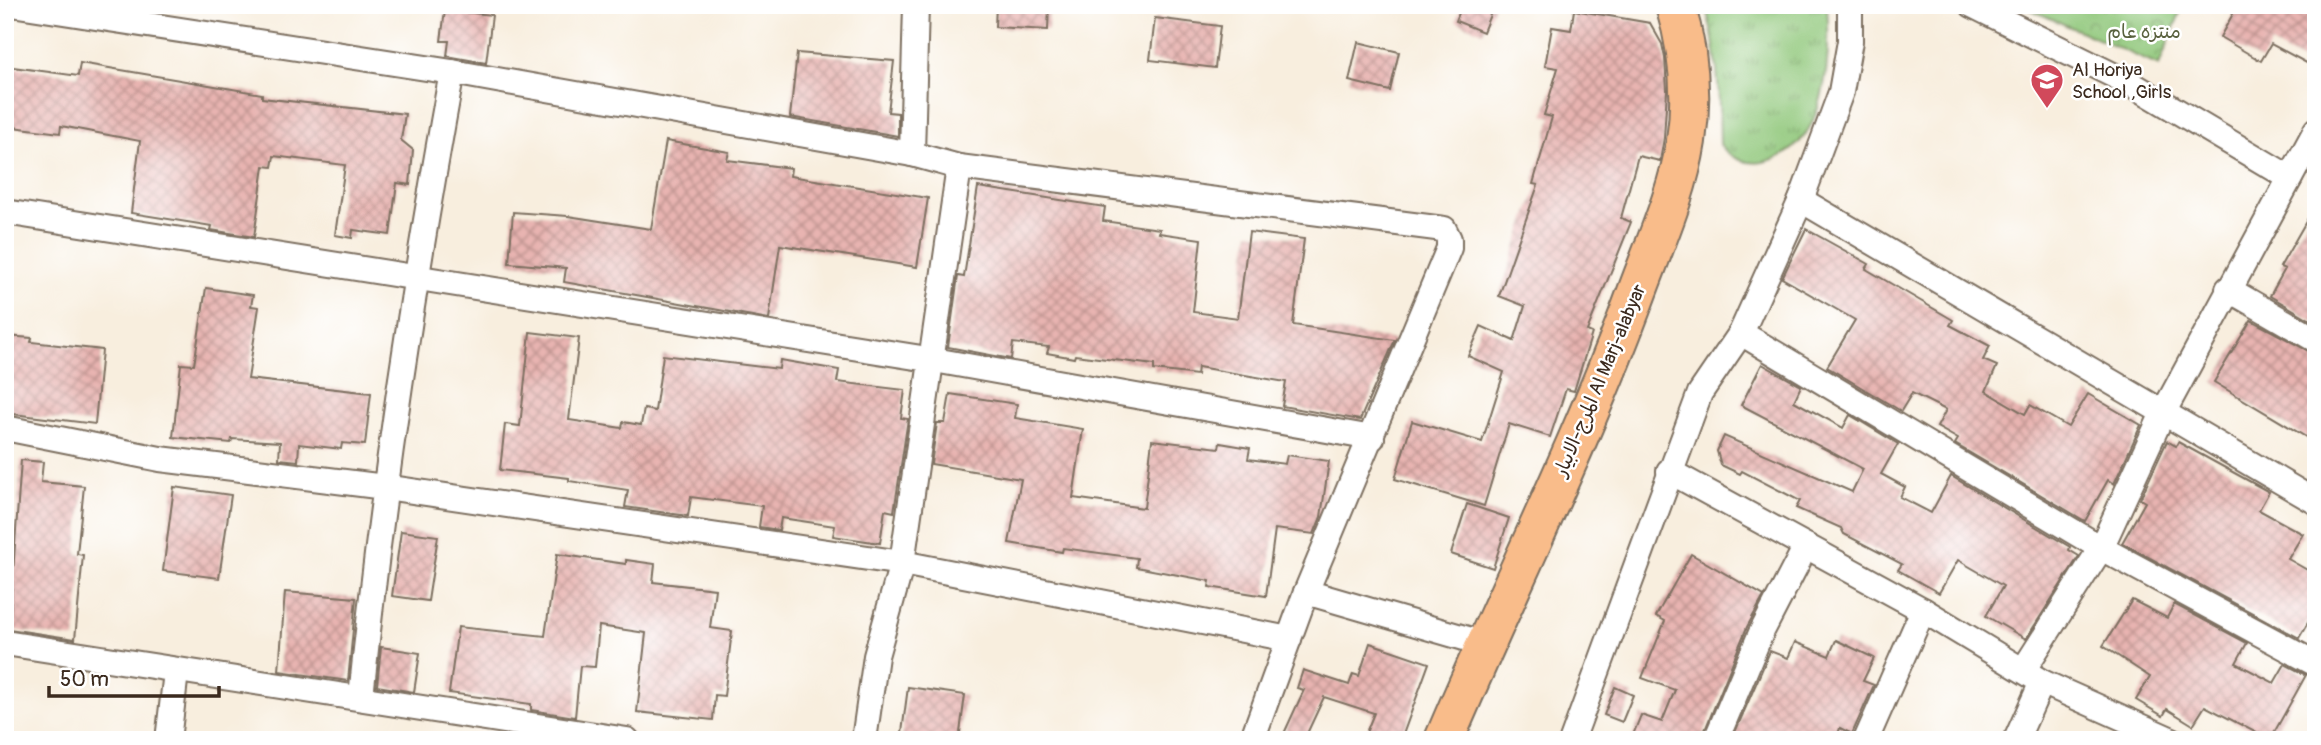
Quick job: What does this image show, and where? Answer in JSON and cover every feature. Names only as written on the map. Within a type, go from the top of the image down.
[{"type":"main road","name":"المرج-الابيار Al Marj-alabyar","points":[[1444,740],[1616,348],[1671,198],[1685,144],[1690,92],[1689,69],[1675,5]]},
{"type":"street","points":[[18,5],[452,72],[912,154],[959,167],[1444,229],[1450,239],[1449,248],[1306,592],[1252,740]]},
{"type":"street","points":[[912,154],[916,5]]},
{"type":"street","points":[[1572,740],[1700,393],[1741,333],[1801,200],[1841,92],[1850,41],[1850,5]]},
{"type":"street","points":[[1972,5],[2301,174]]},
{"type":"street","points":[[361,697],[385,487],[415,275],[452,72]]},
{"type":"street","points":[[2016,740],[2033,675],[2101,548],[2163,413],[2228,289],[2301,174],[2316,130]]},
{"type":"street","points":[[864,740],[876,656],[902,563],[934,360],[959,167]]},
{"type":"street","points":[[1801,200],[2316,502]]},
{"type":"street","points":[[5,212],[415,275],[934,360],[1372,438]]},
{"type":"street","points":[[2228,289],[2316,340]]},
{"type":"street","points":[[1741,333],[2101,548],[2316,664]]},
{"type":"street","points":[[5,428],[160,459],[385,487],[902,563],[1289,639]]},
{"type":"street","points":[[1669,471],[1923,610],[2033,675],[2169,739]]},
{"type":"street","points":[[1716,740],[1761,633],[1806,546]]},
{"type":"street","points":[[1306,592],[1485,644]]},
{"type":"street","points":[[1866,740],[1923,610]]},
{"type":"street","points":[[5,643],[176,672],[361,697],[620,739]]},
{"type":"street","points":[[168,740],[176,672]]},
{"type":"green space","points":[[1705,5],[1827,5],[1828,50],[1821,99],[1813,121],[1801,140],[1785,154],[1763,162],[1751,162],[1734,157],[1720,145],[1716,57]]},
{"type":"green space","name":"منتزه عام","points":[[2020,5],[2183,5],[2159,66]]},
{"type":"building","points":[[996,5],[1049,5],[1048,30],[995,27]]},
{"type":"building","points":[[1462,5],[1494,5],[1483,32],[1456,21]]},
{"type":"building","points":[[2238,5],[2316,5],[2316,68],[2271,44],[2261,61],[2220,37]]},
{"type":"building","points":[[445,10],[492,15],[486,63],[447,56],[449,41],[441,41]]},
{"type":"building","points":[[1574,10],[1650,23],[1662,44],[1667,90],[1660,161],[1638,156],[1621,218],[1631,222],[1587,331],[1592,333],[1574,391],[1566,389],[1550,437],[1509,424],[1484,506],[1395,479],[1412,421],[1482,442],[1504,372],[1468,356],[1481,326],[1514,341],[1525,306],[1499,296],[1538,185],[1533,184],[1552,117],[1544,115],[1558,68],[1545,66],[1552,27],[1571,30]]},
{"type":"building","points":[[1155,18],[1220,26],[1215,68],[1150,60]]},
{"type":"building","points":[[1358,42],[1399,52],[1390,91],[1349,81]]},
{"type":"building","points":[[797,53],[894,61],[888,112],[898,113],[898,136],[790,117]]},
{"type":"building","points":[[80,63],[262,94],[262,98],[405,114],[401,140],[413,150],[410,185],[397,183],[390,235],[353,230],[352,238],[335,235],[345,165],[274,156],[272,167],[264,166],[254,237],[211,230],[212,226],[131,213],[140,141],[61,126],[60,133],[5,126],[5,66],[78,76]]},
{"type":"building","points":[[666,141],[729,152],[727,160],[791,168],[790,176],[928,198],[917,267],[780,245],[769,319],[564,282],[566,268],[509,263],[513,212],[568,216],[651,229]]},
{"type":"building","points":[[978,187],[1105,207],[1103,221],[1160,229],[1159,233],[1201,239],[1193,312],[1238,318],[1249,232],[1304,239],[1293,325],[1395,340],[1360,420],[1282,406],[1286,382],[1198,367],[1197,375],[1154,370],[1154,365],[1075,355],[1074,358],[1047,353],[1049,347],[1013,343],[1011,359],[948,347],[958,276],[964,277]]},
{"type":"building","points":[[2316,204],[2316,323],[2270,296],[2285,269],[2280,267]]},
{"type":"building","points":[[1806,229],[1869,264],[1866,269],[1953,320],[1950,325],[1990,346],[1983,360],[1997,366],[1986,391],[2025,414],[2030,405],[2068,427],[2088,394],[2141,425],[2114,484],[2108,480],[2085,521],[1955,444],[1958,439],[1937,427],[1946,410],[1912,393],[1901,411],[1827,367],[1855,320],[1782,278]]},
{"type":"building","points":[[206,288],[253,295],[251,306],[259,307],[248,379],[371,393],[365,445],[342,443],[341,449],[299,444],[298,461],[279,459],[280,442],[232,439],[231,443],[173,437],[181,364],[194,365]]},
{"type":"building","points":[[2251,320],[2316,355],[2316,443],[2214,382]]},
{"type":"building","points":[[530,332],[579,338],[569,420],[622,428],[623,422],[641,425],[644,409],[655,411],[663,355],[779,369],[780,360],[839,370],[837,382],[905,390],[901,418],[908,419],[894,512],[885,510],[880,543],[833,536],[835,526],[781,518],[779,530],[759,527],[762,506],[691,497],[688,516],[625,507],[628,490],[569,481],[569,478],[500,470],[505,424],[520,426]]},
{"type":"building","points":[[5,336],[32,338],[31,342],[102,350],[95,424],[5,413]]},
{"type":"building","points":[[1762,364],[1801,386],[1794,401],[1843,428],[1850,415],[1898,444],[1881,474],[1905,487],[1900,497],[1931,513],[1951,476],[2070,547],[2069,550],[2079,556],[2026,639],[1986,616],[2003,586],[1958,560],[1939,593],[1898,570],[1902,564],[1844,534],[1841,528],[1796,508],[1800,501],[1742,471],[1740,474],[1721,465],[1717,451],[1724,436],[1852,492],[1863,469],[1741,405]]},
{"type":"building","points":[[950,394],[1017,404],[1015,418],[1083,429],[1073,498],[1144,508],[1152,440],[1219,448],[1220,443],[1250,448],[1248,459],[1285,464],[1287,455],[1329,461],[1321,517],[1314,534],[1275,529],[1266,596],[1209,587],[1210,581],[1136,567],[1137,558],[1063,548],[1062,552],[1009,543],[1021,479],[931,464],[937,423],[945,423]]},
{"type":"building","points":[[2167,441],[2176,446],[2178,442],[2269,492],[2259,510],[2303,534],[2288,559],[2316,575],[2316,609],[2299,638],[2122,543],[2145,502],[2140,499]]},
{"type":"building","points":[[21,460],[43,462],[41,482],[84,486],[77,554],[83,555],[75,639],[9,629]]},
{"type":"building","points":[[174,487],[231,495],[219,578],[163,571]]},
{"type":"building","points":[[1467,504],[1509,518],[1493,568],[1451,554]]},
{"type":"building","points":[[401,531],[438,536],[428,601],[392,596]]},
{"type":"building","points":[[557,554],[626,564],[626,560],[655,564],[653,582],[715,589],[710,628],[732,631],[724,696],[715,695],[713,720],[637,712],[646,633],[599,626],[595,667],[580,666],[575,717],[531,710],[531,704],[449,693],[458,627],[545,636]]},
{"type":"building","points":[[1691,554],[1764,596],[1747,627],[1701,740],[1631,740],[1641,715],[1662,722],[1675,690],[1642,678],[1665,621],[1656,616]]},
{"type":"building","points":[[285,592],[356,598],[348,681],[279,671]]},
{"type":"building","points":[[2132,600],[2167,618],[2174,604],[2247,643],[2236,663],[2274,683],[2285,664],[2306,675],[2270,740],[2205,706],[2193,725],[2167,709],[2163,716],[2136,700],[2150,677],[2103,646]]},
{"type":"building","points":[[1836,640],[1874,658],[1863,681],[1874,685],[1852,734],[1840,728],[1836,740],[1733,737],[1770,651],[1788,658],[1795,642],[1829,656]]},
{"type":"building","points":[[1370,643],[1429,663],[1401,740],[1363,740],[1374,713],[1324,697],[1304,740],[1281,740],[1304,690],[1297,688],[1303,670],[1349,685],[1353,674],[1359,676]]},
{"type":"building","points":[[381,647],[420,653],[414,692],[377,686]]},
{"type":"building","points":[[908,687],[965,695],[959,740],[901,740]]},
{"type":"building","points":[[1615,687],[1633,695],[1622,722],[1604,715]]},
{"type":"place","name":"Al Horiya School ,Girls","points":[[2047,110]]}]
